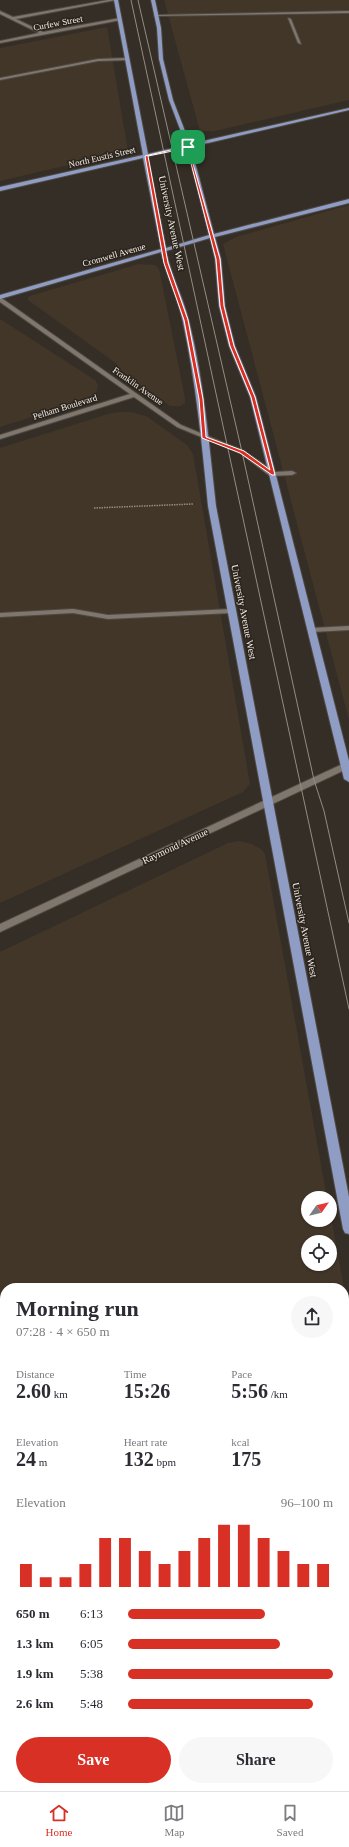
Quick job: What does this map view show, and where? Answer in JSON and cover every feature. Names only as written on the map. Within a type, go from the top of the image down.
[{"type":"main road","name":"University Avenue West","points":[[115,0],[120,19],[166,263],[186,320],[201,399],[212,506],[349,1229]]},
{"type":"main road","points":[[152,0],[159,28],[161,59],[171,100],[184,131],[196,171],[218,259],[222,306],[232,346],[253,397],[347,765],[349,779]]},
{"type":"main road","name":"North Eustis Street","points":[[0,189],[349,109]]},
{"type":"main road","name":"Cromwell Avenue","points":[[0,298],[212,236],[349,201]]},
{"type":"street","points":[[13,18],[115,0]]},
{"type":"street","points":[[0,12],[43,34]]},
{"type":"street","points":[[156,16],[349,12]]},
{"type":"street","name":"Curfew Street","points":[[0,42],[120,19]]},
{"type":"street","points":[[289,19],[300,44]]},
{"type":"street","points":[[0,79],[98,60],[127,59]]},
{"type":"street","name":"Franklin Avenue","points":[[0,298],[179,426],[204,438],[242,452],[273,474]]},
{"type":"street","name":"Pelham Boulevard","points":[[0,437],[134,395]]},
{"type":"street","points":[[273,474],[292,472]]},
{"type":"street","points":[[0,615],[73,611],[108,617],[231,611]]},
{"type":"street","points":[[312,630],[349,628]]},
{"type":"street","name":"Raymond Avenue","points":[[0,928],[347,765]]},
{"type":"path","points":[[94,508],[193,504]]},
{"type":"shaded area","points":[[164,0],[349,0],[349,100],[215,131],[200,131]]},
{"type":"shaded area","points":[[107,27],[128,151],[0,181],[0,48]]},
{"type":"shaded area","points":[[349,205],[349,720],[223,244],[236,237]]},
{"type":"shaded area","points":[[139,264],[155,265],[159,269],[185,398],[185,403],[181,406],[170,406],[119,370],[117,364],[28,300],[28,297],[33,295]]},
{"type":"shaded area","points":[[0,319],[95,380],[98,385],[96,394],[79,402],[0,427]]},
{"type":"shaded area","points":[[131,412],[146,416],[187,445],[193,454],[250,784],[243,792],[0,903],[0,448],[108,414]]},
{"type":"shaded area","points":[[239,841],[252,844],[261,849],[265,854],[326,1191],[301,1191],[301,1227],[333,1227],[334,1235],[301,1235],[301,1271],[337,1271],[337,1250],[343,1283],[0,1283],[0,952],[228,843]]},
{"type":"tram line","points":[[131,0],[349,1009]]},
{"type":"tram line","points":[[138,0],[242,452],[314,780],[324,811],[349,923]]},
{"type":"route","points":[[188,147],[196,171],[218,259],[222,306],[232,346],[253,397],[273,474],[242,452],[228,445],[204,438],[201,399],[186,320],[166,263],[146,156],[188,147]]}]
